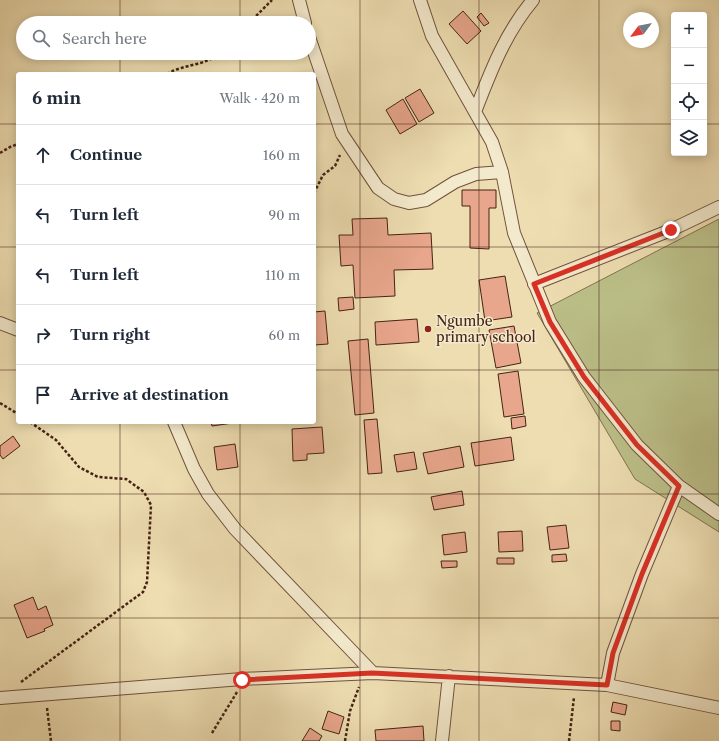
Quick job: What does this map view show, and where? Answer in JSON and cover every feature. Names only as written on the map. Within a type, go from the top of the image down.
[{"type":"street","points":[[299,0],[303,16]]},
{"type":"street","points":[[420,0],[432,36],[492,142],[502,172],[514,232],[550,322],[584,377],[637,445],[679,486],[719,514]]},
{"type":"street","points":[[475,112],[505,42],[520,16],[533,0]]},
{"type":"street","points":[[316,58],[342,134],[378,188],[394,198],[409,203],[426,200],[455,182],[476,174],[502,172]]},
{"type":"street","points":[[534,284],[671,230],[719,207]]},
{"type":"street","points":[[0,323],[16,329]]},
{"type":"street","points":[[175,424],[194,469],[208,494],[230,523],[368,674]]},
{"type":"street","points":[[607,685],[616,646],[650,553],[679,486]]},
{"type":"street","points":[[0,698],[242,680],[368,674],[449,676],[607,685],[719,708]]},
{"type":"street","points":[[442,741],[449,676]]},
{"type":"path","points":[[256,16],[272,0]]},
{"type":"path","points":[[170,72],[177,68],[207,60]]},
{"type":"path","points":[[316,189],[323,175],[335,166],[340,154],[342,134]]},
{"type":"path","points":[[0,154],[16,145]]},
{"type":"path","points":[[0,403],[16,413]]},
{"type":"path","points":[[19,684],[143,592],[147,582],[151,505],[144,492],[126,479],[98,477],[79,467],[56,440],[33,424]]},
{"type":"path","points":[[345,741],[350,711],[368,674]]},
{"type":"path","points":[[569,741],[575,682]]},
{"type":"path","points":[[44,694],[51,741]]},
{"type":"path","points":[[212,733],[232,703]]},
{"type":"green space","points":[[719,219],[719,532],[635,479],[537,313]]},
{"type":"building","points":[[463,11],[481,31],[467,44],[449,24]]},
{"type":"building","points":[[481,13],[489,23],[484,26],[477,17]]},
{"type":"building","points":[[420,89],[434,113],[419,122],[405,98]]},
{"type":"building","points":[[403,99],[417,124],[400,134],[386,110]]},
{"type":"building","points":[[462,190],[496,190],[496,208],[489,208],[489,249],[470,248],[470,206],[462,206]]},
{"type":"building","points":[[387,218],[388,235],[431,233],[433,269],[394,270],[395,296],[355,298],[353,265],[341,266],[339,235],[353,235],[352,219]]},
{"type":"building","points":[[505,276],[512,317],[485,321],[479,280]]},
{"type":"building","points":[[353,297],[354,309],[339,311],[338,298]]},
{"type":"building","points":[[325,311],[328,344],[316,345],[316,312]]},
{"type":"building","points":[[417,319],[419,342],[376,345],[375,322]]},
{"type":"building","points":[[514,326],[521,363],[496,368],[489,330]]},
{"type":"building","points":[[368,339],[374,413],[355,415],[348,341]]},
{"type":"building","points":[[518,371],[524,414],[504,417],[498,374]]},
{"type":"building","points":[[525,416],[526,426],[512,429],[511,418]]},
{"type":"building","points":[[377,419],[382,473],[368,474],[364,420]]},
{"type":"building","points":[[212,424],[226,424],[212,426]]},
{"type":"building","points":[[322,427],[324,453],[307,454],[307,460],[293,461],[292,429]]},
{"type":"building","points":[[13,436],[20,446],[3,459],[0,455],[0,446]]},
{"type":"building","points":[[511,437],[514,460],[475,466],[471,443]]},
{"type":"building","points":[[235,444],[238,467],[217,470],[214,447]]},
{"type":"building","points":[[460,446],[464,467],[428,474],[423,453]]},
{"type":"building","points":[[414,452],[417,469],[397,472],[394,455]]},
{"type":"building","points":[[462,491],[464,505],[434,510],[431,497]]},
{"type":"building","points":[[566,525],[569,548],[550,550],[547,527]]},
{"type":"building","points":[[522,531],[523,551],[499,552],[498,532]]},
{"type":"building","points":[[465,532],[467,552],[444,555],[442,535]]},
{"type":"building","points":[[566,554],[567,561],[552,562],[552,555]]},
{"type":"building","points":[[497,558],[514,558],[514,564],[497,564]]},
{"type":"building","points":[[441,561],[457,561],[457,567],[442,568]]},
{"type":"building","points":[[33,597],[38,610],[46,606],[53,625],[44,629],[45,631],[27,638],[14,605]]},
{"type":"building","points":[[613,702],[627,705],[625,715],[611,712]]},
{"type":"building","points":[[328,711],[344,717],[339,734],[322,729]]},
{"type":"building","points":[[611,721],[620,721],[620,731],[611,730]]},
{"type":"building","points":[[423,726],[424,741],[376,741],[375,730]]},
{"type":"building","points":[[310,728],[322,736],[319,741],[302,741]]},
{"type":"place","name":"Ngumbe primary school","points":[[428,329]]},
{"type":"route","points":[[242,680],[372,673],[575,682],[607,685],[613,653],[642,574],[679,486],[637,445],[584,377],[550,322],[534,284],[671,230]]}]
